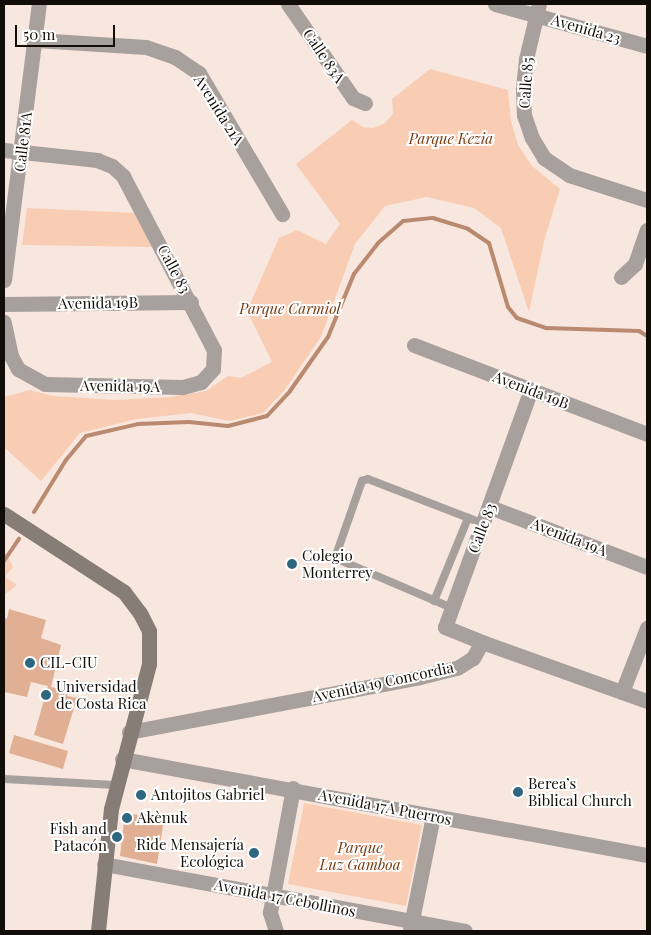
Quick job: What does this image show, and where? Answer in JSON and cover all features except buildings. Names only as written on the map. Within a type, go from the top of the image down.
[{"type":"street","name":"Calle 81A","points":[[4,280],[22,152],[39,4]]},
{"type":"street","name":"Calle 83A","points":[[288,4],[352,98],[365,103]]},
{"type":"street","name":"Avenida 23","points":[[495,4],[538,10],[647,46]]},
{"type":"street","name":"Calle 85","points":[[538,10],[526,59],[524,115],[544,158],[569,175],[647,200]]},
{"type":"street","name":"Avenida 21A","points":[[36,40],[146,47],[175,57],[199,73],[282,214]]},
{"type":"street","name":"Calle 83","points":[[4,150],[97,160],[118,171],[133,190],[192,302],[214,350],[215,360],[209,377]]},
{"type":"street","points":[[620,277],[635,264],[647,230]]},
{"type":"street","name":"Avenida 19B","points":[[4,304],[192,302]]},
{"type":"street","name":"Avenida 19A","points":[[4,322],[11,356],[18,369],[30,378],[61,385],[182,387],[209,377]]},
{"type":"street","name":"Avenida 19B","points":[[414,344],[647,434]]},
{"type":"street","name":"Calle 83","points":[[482,642],[444,627],[484,524],[531,390]]},
{"type":"street","name":"Avenida 19A","points":[[490,507],[647,567]]},
{"type":"street","points":[[4,514],[104,577],[124,592],[140,613],[149,631],[149,664],[115,785],[104,864],[98,931]]},
{"type":"street","points":[[622,692],[647,628]]},
{"type":"street","points":[[482,642],[647,701]]},
{"type":"street","name":"Avenida 19 Concordia","points":[[129,732],[420,678],[456,668],[473,658],[482,642]]},
{"type":"street","name":"Avenida 17A Puerros","points":[[122,758],[293,788],[647,855]]},
{"type":"street","points":[[276,931],[270,912],[272,895],[293,788]]},
{"type":"street","points":[[411,927],[433,816]]},
{"type":"street","name":"Avenida 17 Cebollinos","points":[[104,864],[272,895],[411,927],[465,931]]},
{"type":"lane","points":[[452,608],[335,558],[362,481],[368,479],[484,524]]},
{"type":"lane","points":[[434,601],[468,518]]},
{"type":"lane","points":[[4,779],[115,785]]},
{"type":"green space","points":[[430,69],[508,90],[511,121],[518,145],[532,166],[560,189],[544,241],[529,312],[501,228],[474,208],[427,197],[385,206],[355,244],[321,337],[284,391],[263,413],[229,421],[191,413],[137,419],[80,433],[41,481],[5,448],[4,397],[30,390],[53,396],[115,400],[170,397],[206,391],[228,376],[241,378],[272,362],[247,311],[279,238],[297,230],[326,244],[340,224],[296,164],[352,120],[363,127],[373,128],[385,123],[393,114],[392,99]]},
{"type":"green space","points":[[27,208],[136,213],[155,247],[22,245]]},
{"type":"green space","points":[[4,551],[13,567],[5,577],[17,585],[4,595]]},
{"type":"green space","name":"Parque Luz Gamboa","points":[[304,803],[422,825],[406,906],[288,884]]},
{"type":"waterway","points":[[34,512],[66,460],[86,436],[138,424],[189,422],[228,426],[267,416],[290,391],[328,337],[354,274],[378,243],[403,221],[433,218],[468,229],[489,243],[508,307],[517,318],[546,328],[639,331],[647,336]]},
{"type":"waterway","points":[[4,561],[19,539]]},
{"type":"place","name":"Colegio Monterrey","points":[[292,564]]},
{"type":"place","name":"CIL-CIU","points":[[30,663]]},
{"type":"place","name":"Universidad de Costa Rica","points":[[46,695]]},
{"type":"place","name":"Berea’s Biblical Church","points":[[518,792]]},
{"type":"place","name":"Antojitos Gabriel","points":[[141,795]]},
{"type":"place","name":"Akènuk","points":[[127,818]]},
{"type":"place","name":"Fish and Patacón","points":[[117,837]]},
{"type":"place","name":"Ride Mensajería Ecológica","points":[[254,853]]},
{"type":"park label","name":"Parque Kezia","points":[[451,139]]},
{"type":"park label","name":"Parque Carmiol","points":[[290,309]]}]
